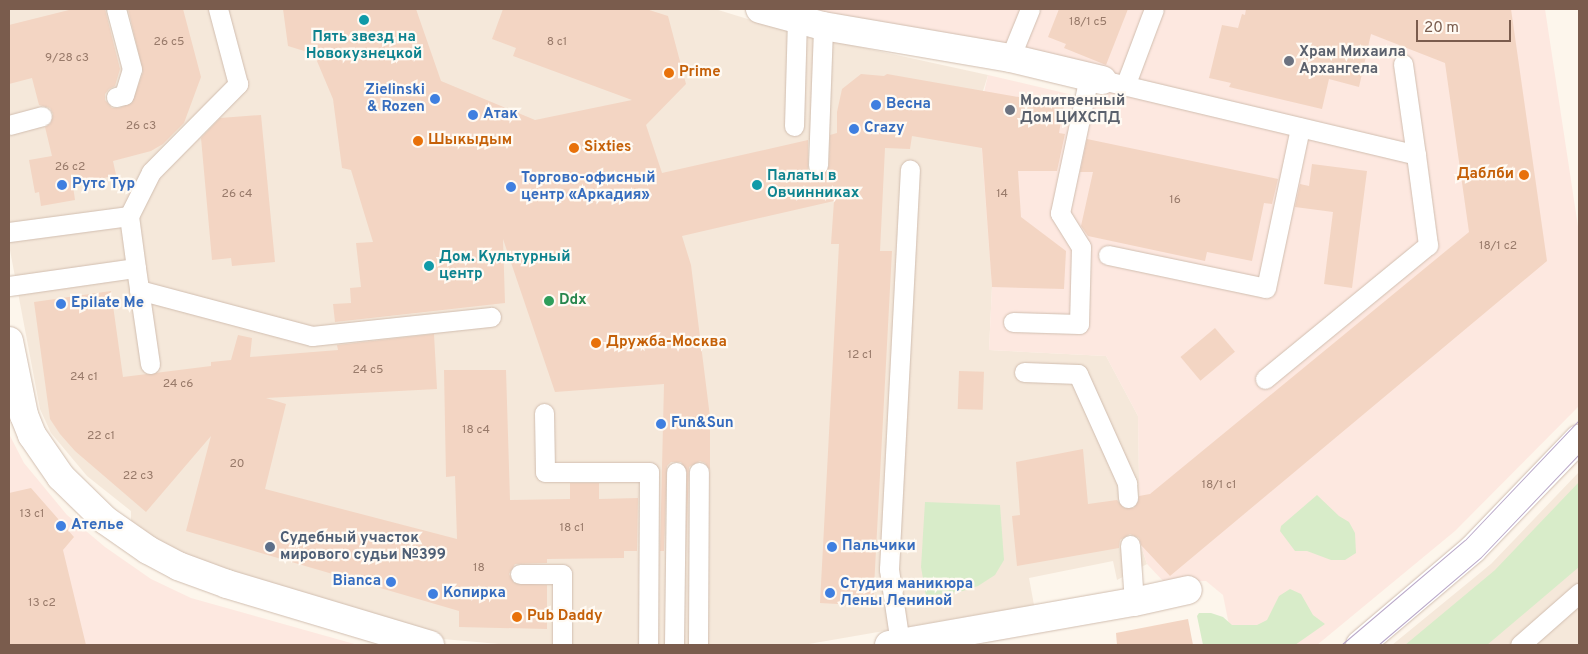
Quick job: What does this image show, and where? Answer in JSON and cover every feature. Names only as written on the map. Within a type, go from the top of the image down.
[{"type":"street","points":[[760,9],[1010,58],[1105,81]]},
{"type":"street","points":[[9,341],[13,386],[32,436],[61,477],[105,520],[148,550],[178,566],[227,584],[430,645]]},
{"type":"street","points":[[1360,645],[1473,548],[1579,439]]},
{"type":"street","points":[[895,644],[1134,602],[1188,590]]},
{"type":"lane","points":[[116,9],[132,69],[124,95],[116,97]]},
{"type":"lane","points":[[150,364],[129,216],[151,172],[238,84],[218,9]]},
{"type":"lane","points":[[1010,58],[1030,9]]},
{"type":"lane","points":[[1013,322],[1079,324],[1081,247],[1060,214],[1105,81],[1154,9]]},
{"type":"lane","points":[[794,126],[812,19]]},
{"type":"lane","points":[[812,19],[818,165]]},
{"type":"lane","points":[[1265,379],[1428,244],[1403,64]]},
{"type":"lane","points":[[1105,81],[1416,155]]},
{"type":"lane","points":[[9,125],[42,116]]},
{"type":"lane","points":[[1108,254],[1266,288],[1300,128]]},
{"type":"lane","points":[[895,644],[889,568],[910,170]]},
{"type":"lane","points":[[9,232],[129,216]]},
{"type":"lane","points":[[9,286],[136,268]]},
{"type":"lane","points":[[139,290],[312,336],[491,317]]},
{"type":"lane","points":[[1024,372],[1078,374],[1127,483],[1128,498]]},
{"type":"lane","points":[[544,413],[546,472],[649,472],[648,645]]},
{"type":"lane","points":[[674,645],[676,472]]},
{"type":"lane","points":[[698,645],[700,472]]},
{"type":"lane","points":[[1130,545],[1134,602]]},
{"type":"lane","points":[[520,574],[562,574],[562,645]]},
{"type":"lane","points":[[1520,645],[1579,593]]},
{"type":"shaded area","points":[[9,9],[715,9],[787,31],[988,75],[983,91],[992,287],[989,350],[1106,356],[1138,416],[1140,543],[1147,564],[1117,580],[1113,561],[1029,578],[1034,605],[803,645],[511,645],[443,639],[233,577],[182,559],[131,525],[131,511],[87,476],[51,433],[40,409],[9,245]]},
{"type":"shaded area","points":[[810,9],[1545,9],[1579,233],[1579,406],[1455,531],[1317,645],[1233,645],[1223,595],[1206,581],[1164,582],[1147,564],[1140,543],[1138,416],[1106,356],[989,350],[992,287],[979,114],[988,75],[1098,101],[1106,67]]},
{"type":"shaded area","points":[[9,434],[24,463],[67,515],[105,547],[151,579],[191,598],[358,645],[9,645]]},
{"type":"shaded area","points":[[1579,472],[1579,645],[1392,645],[1491,564]]},
{"type":"green space","points":[[1579,482],[1579,567],[1487,645],[1405,645],[1495,570]]},
{"type":"green space","points":[[1317,495],[1339,516],[1349,522],[1355,533],[1356,553],[1345,560],[1331,560],[1307,551],[1295,551],[1280,531],[1281,526]]},
{"type":"green space","points":[[925,502],[1000,505],[1004,560],[995,575],[978,586],[963,591],[926,596],[921,567]]},
{"type":"green space","points":[[1290,589],[1301,594],[1313,615],[1325,624],[1295,645],[1203,645],[1197,616],[1199,613],[1211,613],[1223,617],[1232,625],[1257,625],[1267,620],[1279,596]]},
{"type":"building","points":[[73,9],[105,9],[120,69],[115,86],[105,94],[105,100],[112,108],[119,108],[132,103],[143,72],[128,9],[183,9],[201,77],[184,123],[163,144],[151,151],[113,161],[116,175],[73,186],[75,200],[41,206],[39,192],[35,193],[29,160],[52,156],[45,127],[50,124],[53,114],[50,108],[39,105],[32,78],[9,84],[9,25]]},
{"type":"building","points":[[283,9],[416,9],[441,81],[535,120],[632,100],[513,56],[516,48],[492,39],[503,9],[646,9],[668,16],[686,84],[646,125],[662,173],[808,140],[808,170],[812,175],[823,175],[829,166],[830,135],[837,133],[837,112],[842,89],[861,74],[884,76],[887,74],[1064,105],[1059,133],[1065,134],[1057,171],[1018,171],[1021,217],[1066,251],[1064,289],[992,287],[982,148],[912,136],[910,149],[885,148],[880,251],[892,251],[873,606],[820,603],[839,244],[831,244],[834,201],[682,236],[691,265],[710,417],[710,470],[705,463],[700,461],[689,467],[686,551],[687,472],[681,462],[671,462],[667,466],[664,551],[660,551],[664,384],[555,392],[503,239],[505,303],[335,322],[333,304],[351,303],[350,288],[361,287],[356,243],[373,242],[351,170],[342,168],[333,99],[314,54],[288,46]]},
{"type":"building","points":[[1059,9],[1128,9],[1106,65],[1064,48],[1066,44],[1048,37]]},
{"type":"building","points":[[1246,9],[1511,9],[1547,261],[1170,576],[1141,545],[1139,538],[1130,534],[1120,540],[1119,548],[1017,566],[1012,516],[1020,515],[1016,462],[1083,449],[1088,504],[1117,500],[1124,508],[1134,508],[1139,496],[1150,494],[1469,232],[1445,63],[1371,34],[1359,87],[1329,79],[1322,109],[1229,87],[1231,83],[1209,78],[1222,25],[1238,28],[1242,14],[1245,15]]},
{"type":"building","points":[[261,115],[275,262],[232,266],[231,258],[212,260],[201,138],[220,118]]},
{"type":"building","points":[[1087,139],[1278,179],[1272,204],[1264,203],[1252,261],[1207,252],[1205,261],[1088,236],[1081,226],[1093,172],[1080,172]]},
{"type":"building","points":[[1312,164],[1367,171],[1352,288],[1324,284],[1333,212],[1295,207],[1300,184],[1309,186]]},
{"type":"building","points":[[111,291],[123,377],[211,366],[211,362],[231,360],[238,335],[252,338],[250,357],[338,350],[337,345],[434,334],[437,389],[266,398],[286,404],[265,489],[457,539],[455,476],[446,477],[444,370],[506,370],[510,500],[570,499],[570,483],[599,483],[599,499],[638,498],[637,551],[624,551],[624,558],[547,559],[547,563],[515,564],[509,574],[514,583],[547,585],[547,629],[459,627],[459,611],[186,531],[211,436],[146,512],[75,451],[50,419],[34,302]]},
{"type":"building","points":[[1215,328],[1235,352],[1200,381],[1181,357]]},
{"type":"building","points":[[959,371],[984,372],[983,410],[958,409]]},
{"type":"building","points":[[31,488],[74,537],[63,550],[86,645],[9,645],[9,493]]},
{"type":"building","points":[[1188,619],[1193,645],[1117,645],[1116,633]]},
{"type":"tram line","points":[[1341,645],[1465,540],[1579,420]]},
{"type":"tram line","points":[[1378,645],[1481,557],[1579,454]]},
{"type":"place","name":"Пять звезд на Новокузнецкой","points":[[364,20]]},
{"type":"place","name":"Храм Михаила Архангела","points":[[1289,61]]},
{"type":"place","name":"Prime","points":[[669,73]]},
{"type":"place","name":"Zielinski & Rozen","points":[[435,99]]},
{"type":"place","name":"Весна","points":[[876,105]]},
{"type":"place","name":"Молитвенный Дом ЦИХСПД","points":[[1010,110]]},
{"type":"place","name":"Атак","points":[[473,115]]},
{"type":"place","name":"Crazy","points":[[854,129]]},
{"type":"place","name":"Шыкыдым","points":[[418,141]]},
{"type":"place","name":"Sixties","points":[[574,148]]},
{"type":"place","name":"Даблби","points":[[1524,175]]},
{"type":"place","name":"Рутс Тур","points":[[62,185]]},
{"type":"place","name":"Палаты в Овчинниках","points":[[757,185]]},
{"type":"place","name":"Торгово-офисный центр «Аркадия»","points":[[511,187]]},
{"type":"place","name":"Дом. Культурный центр","points":[[429,266]]},
{"type":"place","name":"Ddx","points":[[549,301]]},
{"type":"place","name":"Epilate Me","points":[[61,304]]},
{"type":"place","name":"Дружба-Москва","points":[[596,343]]},
{"type":"place","name":"Fun&Sun","points":[[661,424]]},
{"type":"place","name":"Ателье","points":[[61,526]]},
{"type":"place","name":"Судебный участок мирового судьи №399","points":[[270,547]]},
{"type":"place","name":"Пальчики","points":[[832,547]]},
{"type":"place","name":"Bianca","points":[[391,582]]},
{"type":"place","name":"Студия маникюра Лены Лениной","points":[[830,593]]},
{"type":"place","name":"Копирка","points":[[433,594]]},
{"type":"place","name":"Pub Daddy","points":[[517,617]]}]
